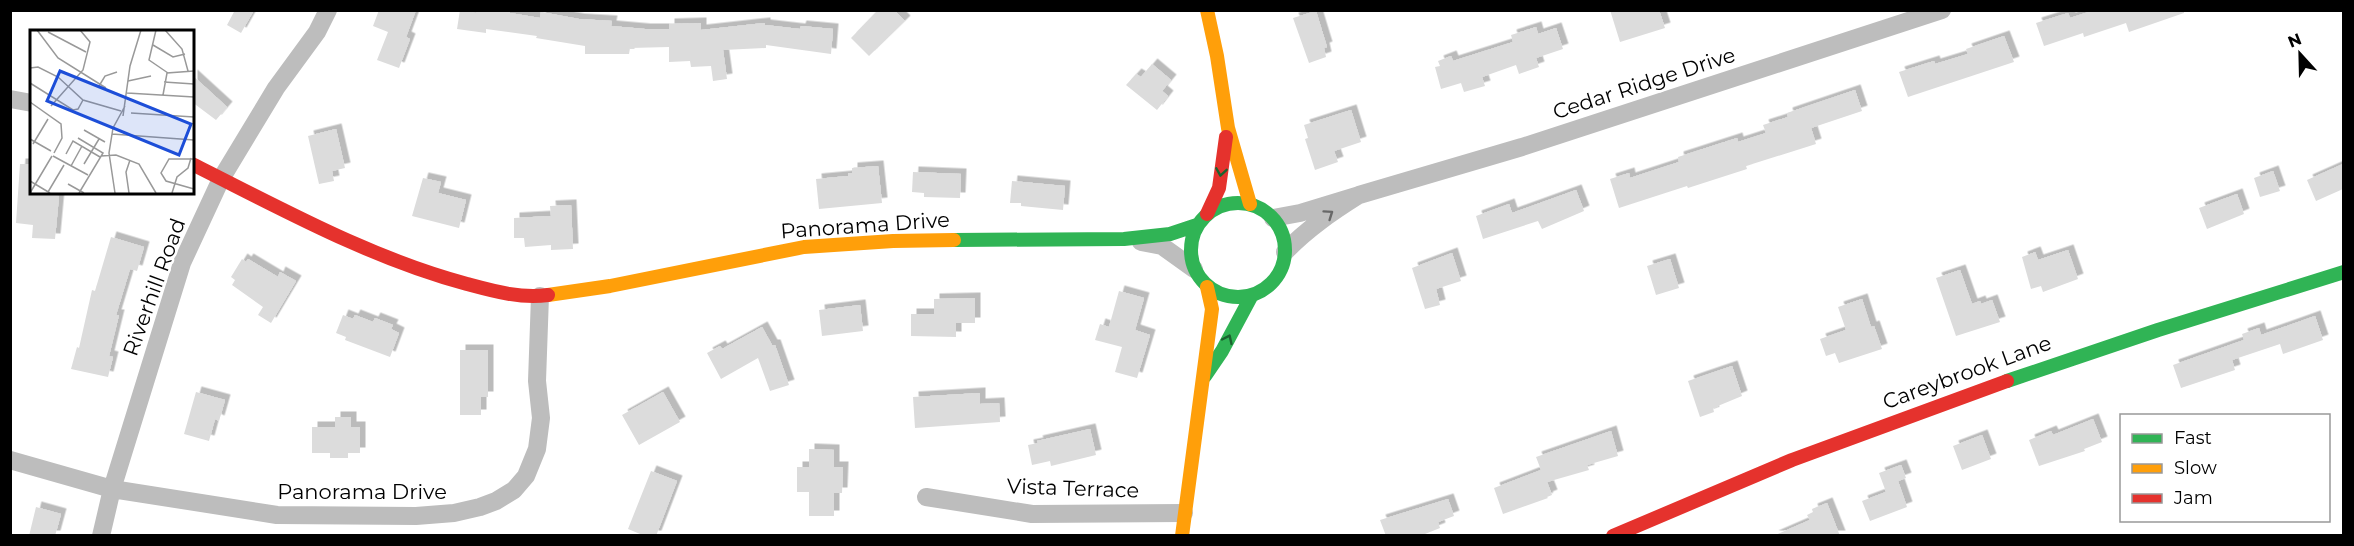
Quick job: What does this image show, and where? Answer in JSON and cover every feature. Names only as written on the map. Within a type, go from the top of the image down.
[{"type":"street","name":"Riverhill Road","points":[[101,536],[112,489],[182,263],[221,179],[276,88],[317,32],[328,10]]},
{"type":"street","points":[[1207,10],[1228,128],[1250,204]]},
{"type":"street","name":"Cedar Ridge Drive","points":[[1273,218],[1300,213],[1522,147],[1942,10]]},
{"type":"street","points":[[10,99],[30,103]]},
{"type":"street","points":[[1207,214],[1219,188],[1228,128]]},
{"type":"street","name":"Panorama Drive","points":[[194,165],[329,233],[415,269],[497,292],[540,296],[610,286],[731,260],[813,247],[893,241],[1124,239],[1170,234],[1197,225]]},
{"type":"street","name":"Cedar Ridge Drive","points":[[1285,252],[1302,234],[1359,195]]},
{"type":"street","points":[[1182,536],[1212,309],[1207,287],[1194,269],[1190,254],[1191,239],[1197,225],[1207,214],[1220,206],[1235,202],[1250,204],[1273,218],[1280,228],[1285,252],[1280,271],[1269,286],[1252,295],[1229,297],[1207,287]]},
{"type":"street","name":"Panorama Drive","points":[[1124,239],[1162,246],[1194,269]]},
{"type":"street","name":"Careybrook Lane","points":[[1613,536],[1749,476],[1832,443],[2100,347],[2343,272]]},
{"type":"street","points":[[1202,381],[1222,351],[1252,295]]},
{"type":"street","name":"Panorama Drive","points":[[10,460],[112,489],[277,515],[441,515],[467,511],[496,501],[514,490],[526,476],[537,449],[541,418],[537,381],[540,296]]},
{"type":"street","name":"Vista Terrace","points":[[926,497],[1032,514],[1184,513]]},
{"type":"building","points":[[235,10],[254,10],[241,33],[227,25]]},
{"type":"building","points":[[379,10],[416,10],[406,37],[410,39],[399,68],[377,60],[388,32],[373,26]]},
{"type":"building","points":[[460,10],[476,13],[477,10],[510,10],[510,13],[540,18],[541,12],[579,19],[612,21],[611,26],[645,29],[669,29],[669,24],[701,23],[701,30],[765,23],[765,25],[800,29],[801,26],[833,29],[831,54],[766,45],[766,48],[723,50],[727,79],[713,81],[711,66],[691,67],[690,61],[669,62],[669,47],[630,48],[629,54],[585,54],[585,46],[536,38],[537,36],[486,29],[486,33],[457,29]]},
{"type":"building","points":[[878,10],[894,10],[905,21],[869,56],[851,38]]},
{"type":"building","points":[[1610,10],[1659,10],[1665,28],[1620,42]]},
{"type":"building","points":[[2095,10],[2184,10],[2184,13],[2129,32],[2126,23],[2084,37],[2083,33],[2044,46],[2036,23],[2068,13],[2070,18]]},
{"type":"building","points":[[1316,11],[1327,47],[1324,48],[1326,57],[1309,63],[1293,18]]},
{"type":"building","points":[[1536,27],[1538,34],[1556,28],[1563,49],[1536,58],[1539,67],[1519,74],[1516,65],[1482,77],[1485,86],[1464,92],[1461,83],[1441,89],[1435,67],[1440,66],[1438,61],[1451,56],[1453,61],[1513,42],[1511,35]]},
{"type":"building","points":[[2004,36],[2014,62],[1908,97],[1899,72],[1934,61],[1935,64],[1968,54],[1966,49]]},
{"type":"building","points":[[1152,64],[1171,80],[1162,91],[1168,96],[1157,110],[1126,85],[1136,74],[1141,77]]},
{"type":"building","points":[[194,77],[227,107],[216,120],[194,104]]},
{"type":"building","points":[[1855,90],[1862,111],[1811,128],[1816,144],[1746,166],[1747,169],[1619,208],[1610,179],[1629,173],[1630,178],[1679,162],[1678,157],[1737,138],[1738,142],[1766,133],[1763,125],[1788,117],[1787,113]]},
{"type":"building","points":[[1351,110],[1361,142],[1334,151],[1338,162],[1315,170],[1305,139],[1308,138],[1304,125]]},
{"type":"building","points":[[336,129],[345,168],[332,171],[334,181],[319,184],[308,136]]},
{"type":"building","points":[[20,164],[30,164],[30,194],[59,196],[55,239],[32,238],[33,225],[16,223]]},
{"type":"building","points":[[2343,164],[2343,189],[2316,201],[2307,180]]},
{"type":"building","points":[[878,166],[882,203],[819,209],[816,179],[848,176],[848,173],[852,173],[852,168]]},
{"type":"building","points":[[2273,171],[2280,191],[2260,197],[2254,178]]},
{"type":"building","points":[[913,172],[961,174],[960,198],[924,197],[924,193],[912,192]]},
{"type":"building","points":[[423,178],[441,182],[438,193],[466,200],[459,228],[412,216]]},
{"type":"building","points":[[1012,181],[1065,186],[1063,210],[1010,203]]},
{"type":"building","points":[[1576,190],[1584,211],[1542,229],[1538,221],[1483,239],[1476,216],[1509,204],[1512,213]]},
{"type":"building","points":[[2237,194],[2244,214],[2207,229],[2199,208]]},
{"type":"building","points":[[571,205],[573,249],[551,250],[551,245],[525,247],[524,238],[514,238],[514,218],[551,216],[550,206]]},
{"type":"building","points":[[111,237],[144,247],[137,271],[130,269],[116,315],[119,315],[109,356],[113,357],[108,377],[71,369],[77,347],[79,348],[92,290],[95,291]]},
{"type":"building","points":[[2068,250],[2078,279],[2043,292],[2041,286],[2031,289],[2022,257],[2035,252],[2038,260]]},
{"type":"building","points":[[1452,253],[1461,281],[1436,289],[1440,305],[1425,309],[1412,268]]},
{"type":"building","points":[[242,259],[246,262],[248,259],[278,277],[280,272],[296,281],[271,323],[258,315],[263,307],[232,285],[235,280],[231,277]]},
{"type":"building","points":[[1670,259],[1679,288],[1656,295],[1647,266]]},
{"type":"building","points":[[1960,270],[1972,304],[1992,300],[2000,322],[1956,336],[1936,278]]},
{"type":"building","points":[[1119,291],[1144,298],[1135,330],[1150,335],[1137,378],[1115,372],[1122,347],[1095,340],[1100,324],[1109,327]]},
{"type":"building","points":[[975,298],[975,323],[956,323],[956,337],[911,336],[911,314],[934,314],[934,299]]},
{"type":"building","points":[[1862,299],[1871,327],[1874,326],[1882,349],[1839,363],[1835,353],[1826,356],[1820,339],[1846,330],[1838,307]]},
{"type":"building","points":[[860,305],[863,331],[822,336],[819,310]]},
{"type":"building","points":[[343,315],[353,319],[355,315],[373,322],[375,318],[393,325],[391,329],[399,333],[390,357],[345,340],[346,337],[336,333]]},
{"type":"building","points":[[2315,316],[2323,340],[2283,354],[2280,344],[2232,360],[2235,370],[2181,388],[2173,365],[2244,340],[2242,334],[2259,328],[2261,335]]},
{"type":"building","points":[[762,327],[772,345],[775,345],[789,385],[770,391],[758,358],[721,379],[707,353],[720,346],[722,349]]},
{"type":"building","points":[[460,350],[488,350],[488,397],[481,397],[481,415],[460,415]]},
{"type":"building","points":[[1732,366],[1742,396],[1713,408],[1714,412],[1700,417],[1688,381]]},
{"type":"building","points":[[196,392],[225,400],[219,421],[215,419],[209,441],[184,434]]},
{"type":"building","points":[[663,392],[680,422],[639,445],[622,415]]},
{"type":"building","points":[[980,393],[980,404],[999,403],[1000,422],[915,428],[913,397]]},
{"type":"building","points":[[335,417],[351,417],[351,427],[360,427],[360,453],[348,453],[348,458],[330,458],[330,453],[312,453],[312,427],[335,427]]},
{"type":"building","points":[[2093,419],[2102,442],[2084,449],[2085,451],[2039,466],[2029,440],[2051,431],[2053,435]]},
{"type":"building","points":[[1090,429],[1096,455],[1051,466],[1050,461],[1032,465],[1028,445]]},
{"type":"building","points":[[1611,431],[1618,456],[1587,465],[1589,470],[1547,482],[1552,495],[1548,498],[1503,514],[1494,488],[1541,470],[1536,457]]},
{"type":"building","points":[[1982,435],[1991,459],[1962,470],[1953,446]]},
{"type":"building","points":[[809,449],[834,450],[834,467],[843,467],[842,493],[834,493],[834,516],[809,516],[809,492],[797,492],[797,467],[809,467]]},
{"type":"building","points":[[1901,465],[1906,478],[1898,481],[1907,507],[1870,521],[1862,501],[1886,492],[1879,473]]},
{"type":"building","points":[[651,471],[677,481],[656,536],[645,536],[628,529]]},
{"type":"building","points":[[1448,499],[1454,516],[1438,522],[1440,528],[1420,536],[1386,536],[1380,520]]},
{"type":"building","points":[[1827,503],[1840,536],[1773,536],[1810,520],[1807,515],[1813,512],[1812,509]]},
{"type":"building","points":[[36,507],[61,514],[55,536],[29,536]]},
{"type":"traffic: fast","points":[[1238,203],[1256,207],[1271,217],[1281,232],[1285,250],[1281,268],[1271,283],[1256,293],[1238,297],[1220,293],[1205,283],[1195,268],[1191,250],[1195,232],[1205,217],[1220,207],[1238,203]]},
{"type":"traffic: fast","points":[[954,240],[1124,239],[1170,234],[1197,225]]},
{"type":"traffic: fast","points":[[2007,381],[2158,330],[2344,272]]},
{"type":"traffic: fast","points":[[1205,376],[1222,351],[1252,295]]},
{"type":"traffic: slow","points":[[1207,10],[1228,128],[1250,204]]},
{"type":"traffic: slow","points":[[548,295],[610,286],[804,247],[893,241],[954,240]]},
{"type":"traffic: slow","points":[[1182,536],[1212,309],[1207,287]]},
{"type":"traffic: jam","points":[[1207,214],[1219,188],[1226,137]]},
{"type":"traffic: jam","points":[[194,165],[293,215],[396,261],[497,292],[528,296],[548,295]]},
{"type":"traffic: jam","points":[[1613,536],[1792,460],[2007,381]]}]
